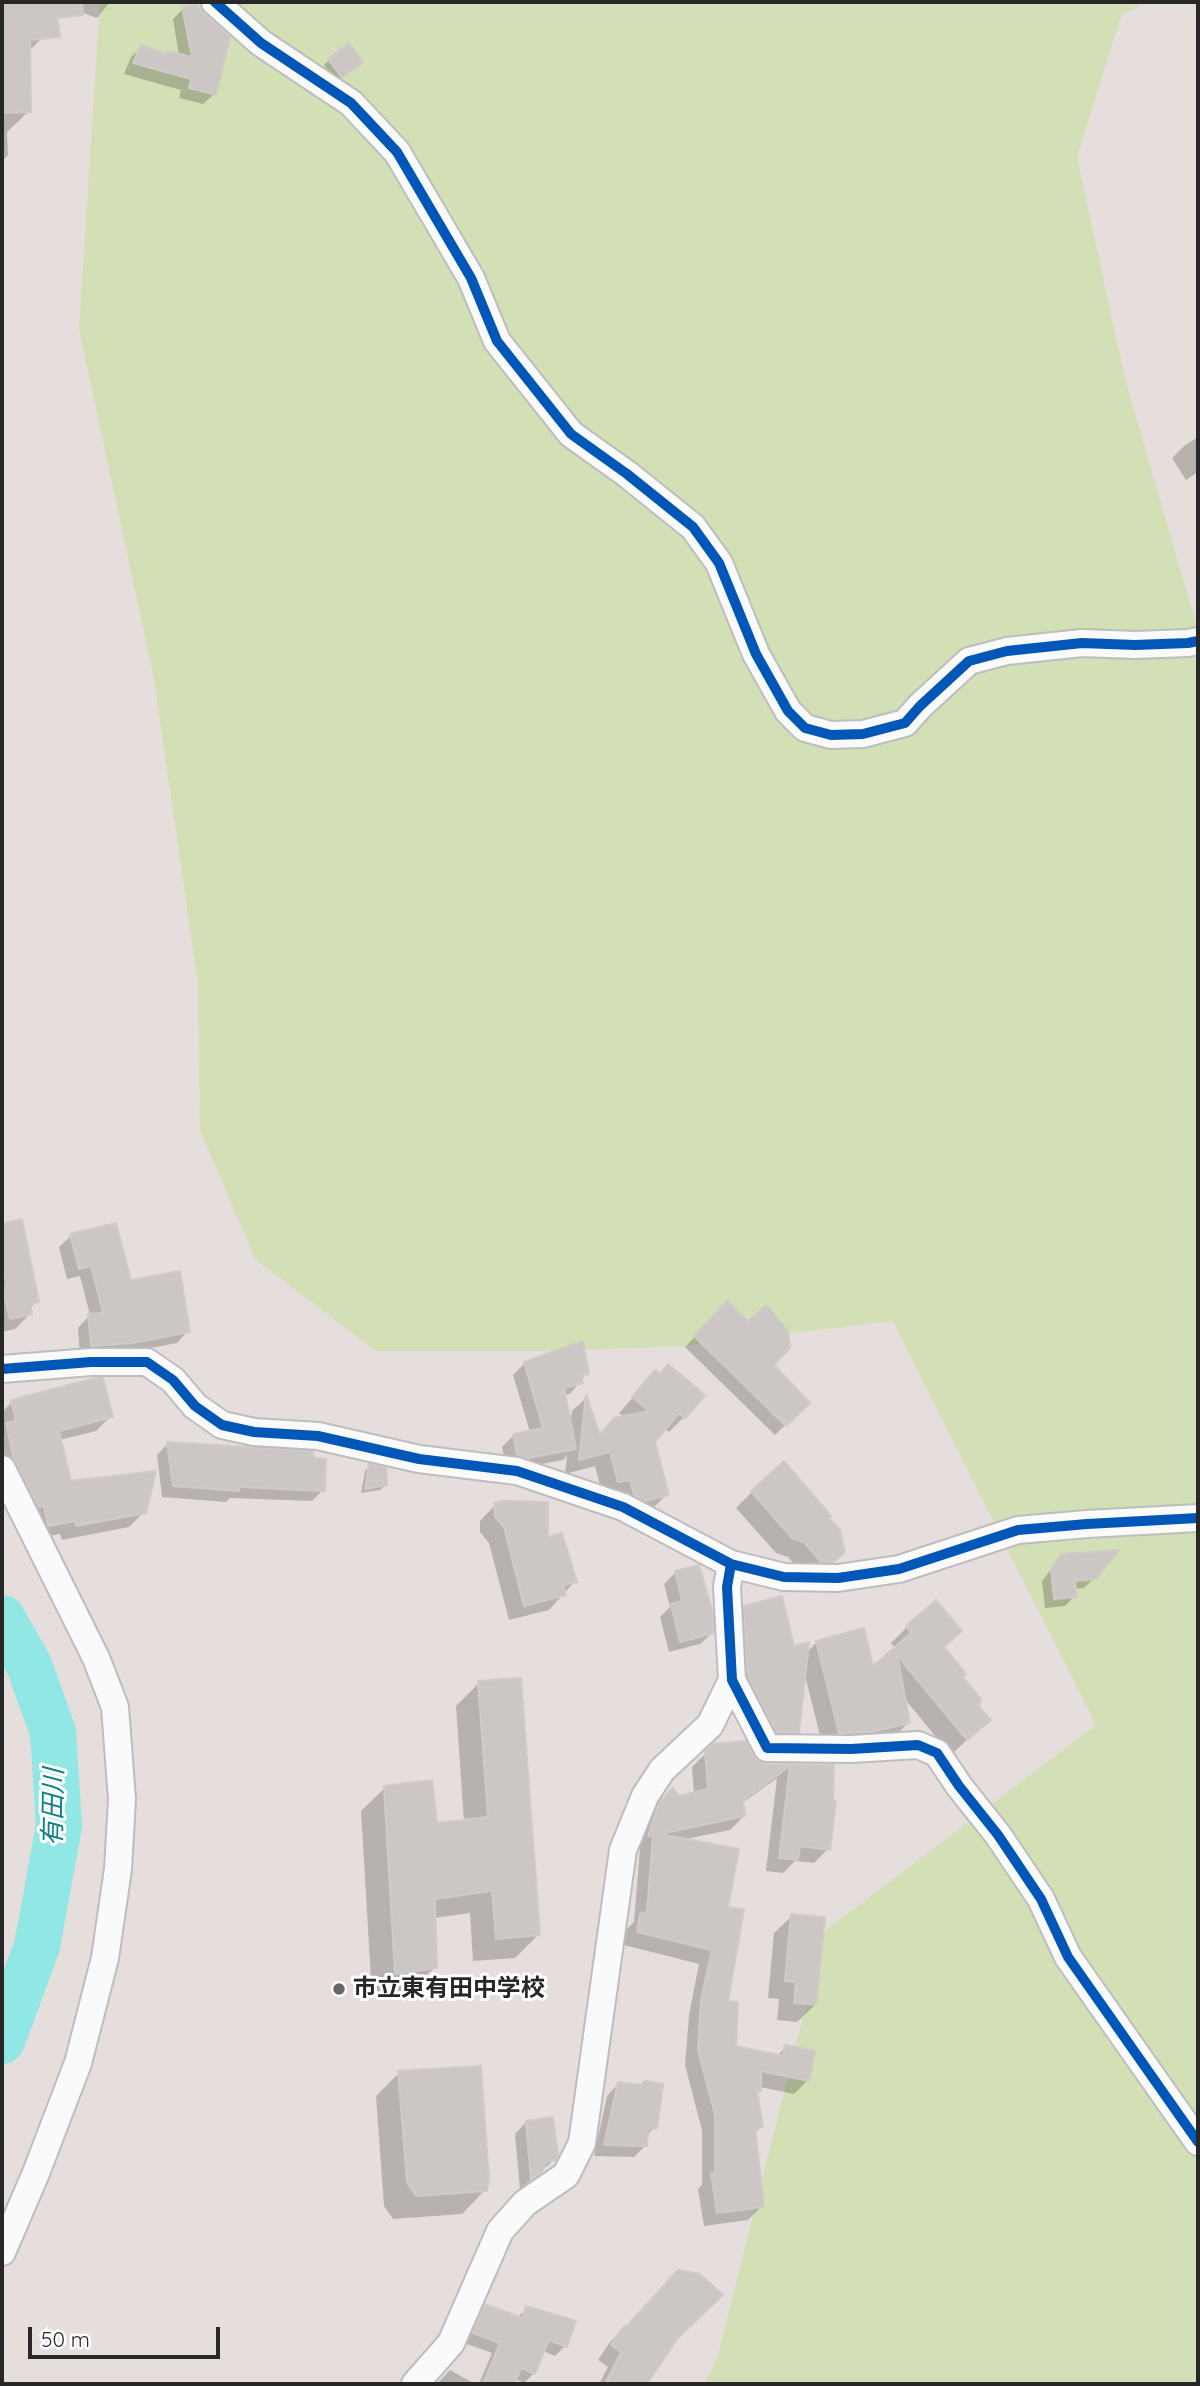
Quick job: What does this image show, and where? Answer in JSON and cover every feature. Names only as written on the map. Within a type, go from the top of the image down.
[{"type":"street","points":[[215,2],[261,43],[351,103],[397,152],[471,278],[497,341],[571,434],[627,474],[693,527],[719,563],[756,654],[788,711],[805,728],[831,735],[863,734],[905,723],[969,661],[1007,651],[1082,643],[1135,645],[1198,641]]},
{"type":"street","points":[[2,1369],[91,1362],[147,1362],[173,1380],[195,1406],[222,1425],[254,1432],[318,1436],[419,1459],[517,1471],[622,1507],[731,1563],[784,1577],[838,1578],[899,1569],[1018,1530],[1198,1518]]},
{"type":"street","points":[[2,1469],[96,1658],[115,1707],[122,1799],[118,1869],[105,1958],[78,2063],[2,2252]]},
{"type":"street","points":[[731,1563],[727,1587],[732,1680],[768,1748],[851,1749],[918,1745],[937,1753],[998,1835],[1041,1899],[1068,1957],[1198,2142]]},
{"type":"street","points":[[415,2384],[451,2343],[500,2231],[525,2203],[566,2175],[582,2143],[623,1850],[645,1796],[662,1770],[710,1725],[732,1680]]},
{"type":"green space","points":[[100,2],[1144,2],[1121,16],[1077,157],[1125,379],[1198,631],[1198,2384],[704,2384],[716,2362],[825,1931],[1096,1725],[893,1321],[683,1346],[550,1351],[376,1351],[255,1259],[200,1130],[198,984],[154,679],[79,329]]},
{"type":"building","points":[[2,2],[82,2],[83,15],[57,18],[60,37],[30,40],[31,112],[2,113]]},
{"type":"building","points":[[196,5],[230,37],[216,95],[189,88],[191,79],[133,63],[141,45],[168,55],[167,51],[192,57],[182,7]]},
{"type":"building","points":[[349,43],[363,62],[342,78],[328,59]]},
{"type":"building","points":[[22,1219],[39,1302],[30,1304],[32,1314],[10,1319],[2,1287],[7,1286],[2,1264],[2,1224]]},
{"type":"building","points":[[116,1223],[131,1280],[180,1271],[190,1332],[132,1343],[91,1346],[88,1314],[103,1313],[91,1266],[79,1269],[70,1234]]},
{"type":"building","points":[[727,1301],[748,1321],[767,1305],[788,1332],[790,1348],[774,1365],[810,1403],[786,1426],[694,1336]]},
{"type":"building","points":[[583,1341],[589,1374],[581,1376],[583,1383],[564,1388],[576,1449],[528,1458],[517,1455],[513,1434],[543,1428],[524,1362]]},
{"type":"building","points":[[668,1364],[705,1395],[685,1419],[679,1413],[655,1442],[669,1495],[645,1501],[634,1495],[630,1480],[618,1482],[610,1452],[579,1460],[586,1394],[600,1435],[614,1418],[649,1411],[632,1397],[655,1370],[660,1374]]},
{"type":"building","points":[[103,1378],[113,1417],[59,1431],[71,1481],[156,1471],[146,1513],[76,1526],[75,1521],[48,1526],[44,1506],[39,1507],[14,1460],[6,1423],[16,1421],[11,1400]]},
{"type":"building","points":[[167,1442],[313,1451],[314,1458],[326,1459],[325,1491],[239,1487],[239,1491],[173,1486]]},
{"type":"building","points":[[784,1461],[840,1530],[845,1552],[834,1562],[821,1562],[804,1542],[792,1538],[751,1491]]},
{"type":"building","points":[[369,1464],[386,1468],[387,1485],[365,1489]]},
{"type":"building","points":[[548,1502],[548,1537],[562,1533],[577,1582],[563,1585],[566,1595],[524,1606],[504,1527],[495,1517],[494,1503]]},
{"type":"building","points":[[1119,1550],[1096,1579],[1075,1581],[1077,1597],[1054,1599],[1051,1569],[1061,1554]]},
{"type":"building","points":[[699,1565],[713,1613],[714,1633],[680,1642],[671,1604],[682,1601],[675,1571]]},
{"type":"building","points":[[782,1596],[794,1646],[809,1642],[799,1733],[777,1732],[750,1681],[747,1669],[744,1606]]},
{"type":"building","points":[[936,1600],[962,1631],[944,1647],[966,1674],[962,1677],[981,1699],[979,1707],[991,1720],[967,1740],[897,1655],[910,1723],[871,1732],[839,1733],[816,1641],[864,1628],[873,1666],[911,1633],[906,1626]]},
{"type":"building","points":[[521,1678],[540,1935],[496,1939],[492,1891],[435,1899],[437,1968],[395,1974],[384,1786],[432,1780],[437,1823],[488,1817],[478,1681]]},
{"type":"building","points":[[746,1741],[753,1756],[766,1764],[834,1765],[833,1800],[836,1801],[830,1850],[800,1846],[798,1860],[779,1858],[790,1766],[743,1800],[745,1816],[660,1834],[739,1849],[728,1907],[744,1909],[728,2001],[738,2002],[736,2046],[783,2056],[785,2045],[815,2051],[809,2081],[761,2071],[761,2091],[757,2091],[763,2127],[755,2128],[764,2207],[717,2213],[711,2173],[715,2173],[715,2115],[698,2050],[701,2000],[712,1950],[637,1932],[640,1914],[647,1912],[653,1835],[648,1836],[659,1803],[673,1788],[679,1796],[708,1789],[705,1751],[713,1744]]},
{"type":"building","points":[[791,1914],[825,1917],[816,2005],[794,2003],[796,1982],[785,1981]]},
{"type":"building","points":[[481,2066],[489,2180],[487,2191],[416,2196],[407,2182],[398,2071]]},
{"type":"building","points":[[645,2081],[663,2084],[657,2128],[648,2129],[647,2146],[604,2145],[618,2082],[641,2085]]},
{"type":"building","points":[[553,2117],[558,2155],[556,2160],[546,2162],[542,2172],[531,2180],[526,2121]]},
{"type":"building","points":[[678,2270],[700,2274],[723,2295],[678,2338],[647,2384],[605,2384],[621,2352],[611,2345],[624,2326],[626,2327]]},
{"type":"building","points":[[485,2304],[522,2318],[526,2306],[576,2321],[567,2347],[549,2340],[535,2374],[521,2368],[514,2384],[483,2384],[500,2343],[473,2333]]},
{"type":"waterway","name":"有田川","points":[[2,1618],[29,1665],[53,1732],[59,1826],[37,1946],[2,2041]]},
{"type":"cycle path","points":[[215,2],[261,43],[351,103],[397,152],[471,278],[497,341],[571,434],[627,474],[693,527],[719,563],[756,654],[788,711],[805,728],[831,735],[863,734],[905,723],[969,661],[1007,651],[1082,643],[1135,645],[1198,641]]},
{"type":"cycle path","points":[[2,1369],[91,1362],[147,1362],[173,1380],[195,1406],[222,1425],[254,1432],[318,1436],[419,1459],[517,1471],[623,1507],[731,1564],[784,1577],[838,1578],[899,1569],[1018,1530],[1198,1518]]},
{"type":"cycle path","points":[[731,1564],[727,1587],[732,1680],[767,1748],[851,1749],[918,1745],[937,1753],[998,1835],[1041,1899],[1068,1957],[1198,2142]]},
{"type":"place","name":"市立東有田中学校","points":[[339,1989]]}]
